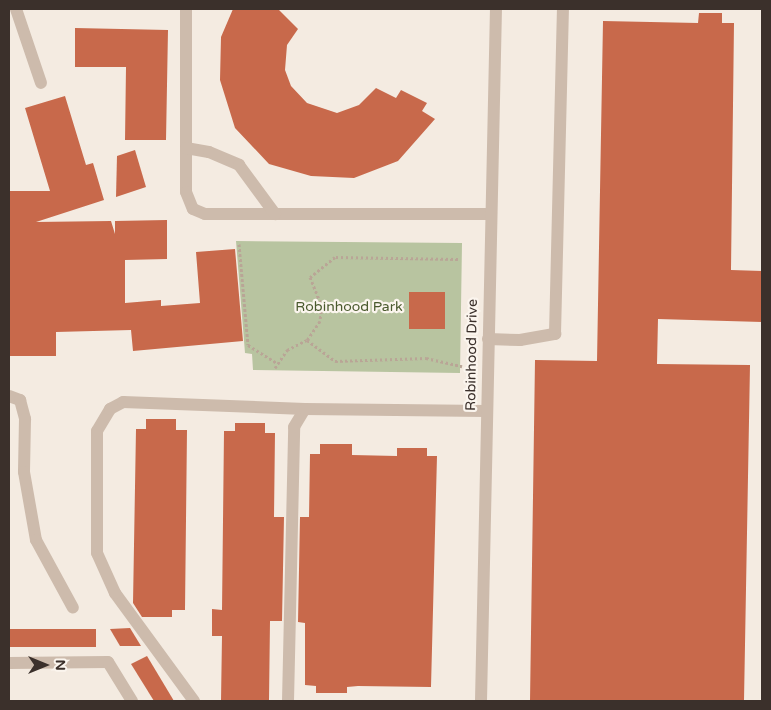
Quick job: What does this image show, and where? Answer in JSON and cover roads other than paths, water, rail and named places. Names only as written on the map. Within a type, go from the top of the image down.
[{"type":"street","points":[[16,9],[41,83]]},
{"type":"street","points":[[186,9],[186,192],[193,209],[205,214],[491,214]]},
{"type":"street","name":"Robinhood Drive","points":[[481,701],[496,9]]},
{"type":"street","points":[[488,339],[520,340],[555,334],[564,9]]},
{"type":"street","points":[[186,148],[209,152],[239,165],[276,214]]},
{"type":"street","points":[[9,396],[20,400],[25,419],[24,472],[36,540],[73,608]]},
{"type":"street","points":[[194,701],[115,593],[97,553],[97,430],[110,409],[122,402],[305,409],[486,411]]},
{"type":"street","points":[[288,701],[294,427],[305,409]]},
{"type":"street","points":[[9,663],[108,662],[132,701]]},
{"type":"park label","name":"Robinhood Park","points":[[349,307]]}]
